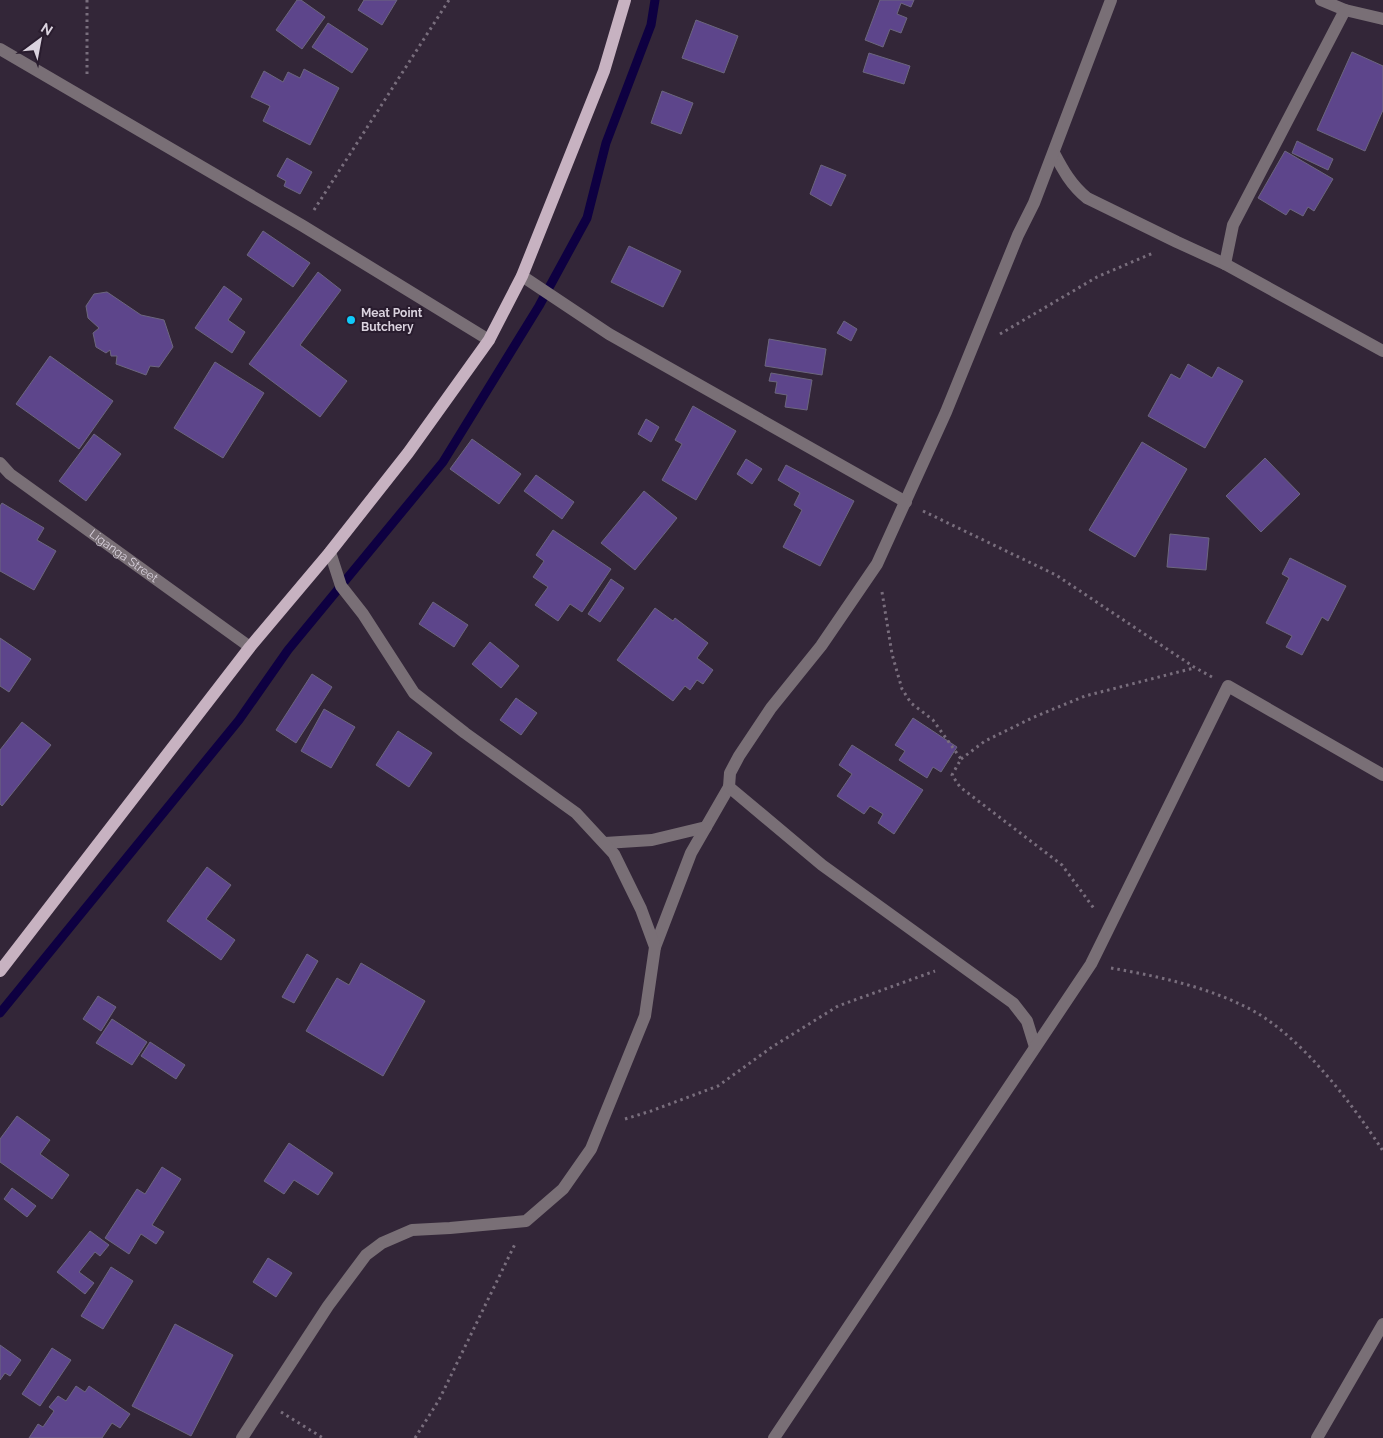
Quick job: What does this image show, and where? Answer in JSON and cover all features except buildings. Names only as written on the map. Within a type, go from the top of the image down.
[{"type":"main road","points":[[0,971],[250,647],[330,552],[408,453],[488,340],[522,276],[604,71],[625,0]]},
{"type":"street","points":[[242,1438],[328,1306],[366,1255],[382,1243],[412,1230],[526,1221],[562,1189],[592,1149],[645,1016],[655,947],[691,853],[729,787],[730,773],[771,708],[821,646],[877,564],[972,351],[1018,235],[1034,203],[1111,0]]},
{"type":"street","points":[[1321,0],[1345,10],[1383,20]]},
{"type":"street","points":[[1225,264],[1233,225],[1345,10]]},
{"type":"street","points":[[0,49],[303,226],[488,340]]},
{"type":"street","points":[[1054,153],[1075,188],[1087,198],[1225,264],[1383,351]]},
{"type":"street","points":[[522,276],[608,334],[906,502]]},
{"type":"street","name":"Liganga Street","points":[[1,465],[250,647]]},
{"type":"street","points":[[330,552],[341,586],[363,614],[414,693],[465,733],[576,813],[605,843],[614,854],[641,909],[655,947]]},
{"type":"street","points":[[774,1438],[1091,964],[1228,686],[1383,775]]},
{"type":"street","points":[[729,787],[822,865],[1013,1003],[1027,1022],[1035,1047]]},
{"type":"street","points":[[605,843],[652,840],[706,827]]},
{"type":"street","points":[[1317,1438],[1383,1324]]},
{"type":"path","points":[[87,0],[87,100]]},
{"type":"path","points":[[303,226],[448,0]]},
{"type":"path","points":[[972,351],[1097,277],[1177,242]]},
{"type":"path","points":[[906,502],[1056,575],[1194,667],[1228,686]]},
{"type":"path","points":[[877,564],[892,654],[902,689],[911,703],[933,720],[961,759]]},
{"type":"path","points":[[1108,929],[1062,865],[960,787],[952,775],[961,759],[984,741],[1032,718],[1085,696],[1194,667]]},
{"type":"path","points":[[601,1126],[651,1111],[718,1086],[772,1047],[838,1006],[956,963]]},
{"type":"path","points":[[1091,964],[1154,976],[1211,993],[1247,1007],[1281,1030],[1315,1063],[1346,1099],[1383,1151]]},
{"type":"path","points":[[415,1438],[439,1400],[526,1221]]},
{"type":"path","points":[[265,1403],[323,1438]]},
{"type":"waterway","points":[[0,1013],[239,720],[288,650],[443,462],[539,306],[587,218],[606,143],[651,25],[655,0]]},
{"type":"place","name":"Meat Point Butchery","points":[[351,320]]}]
